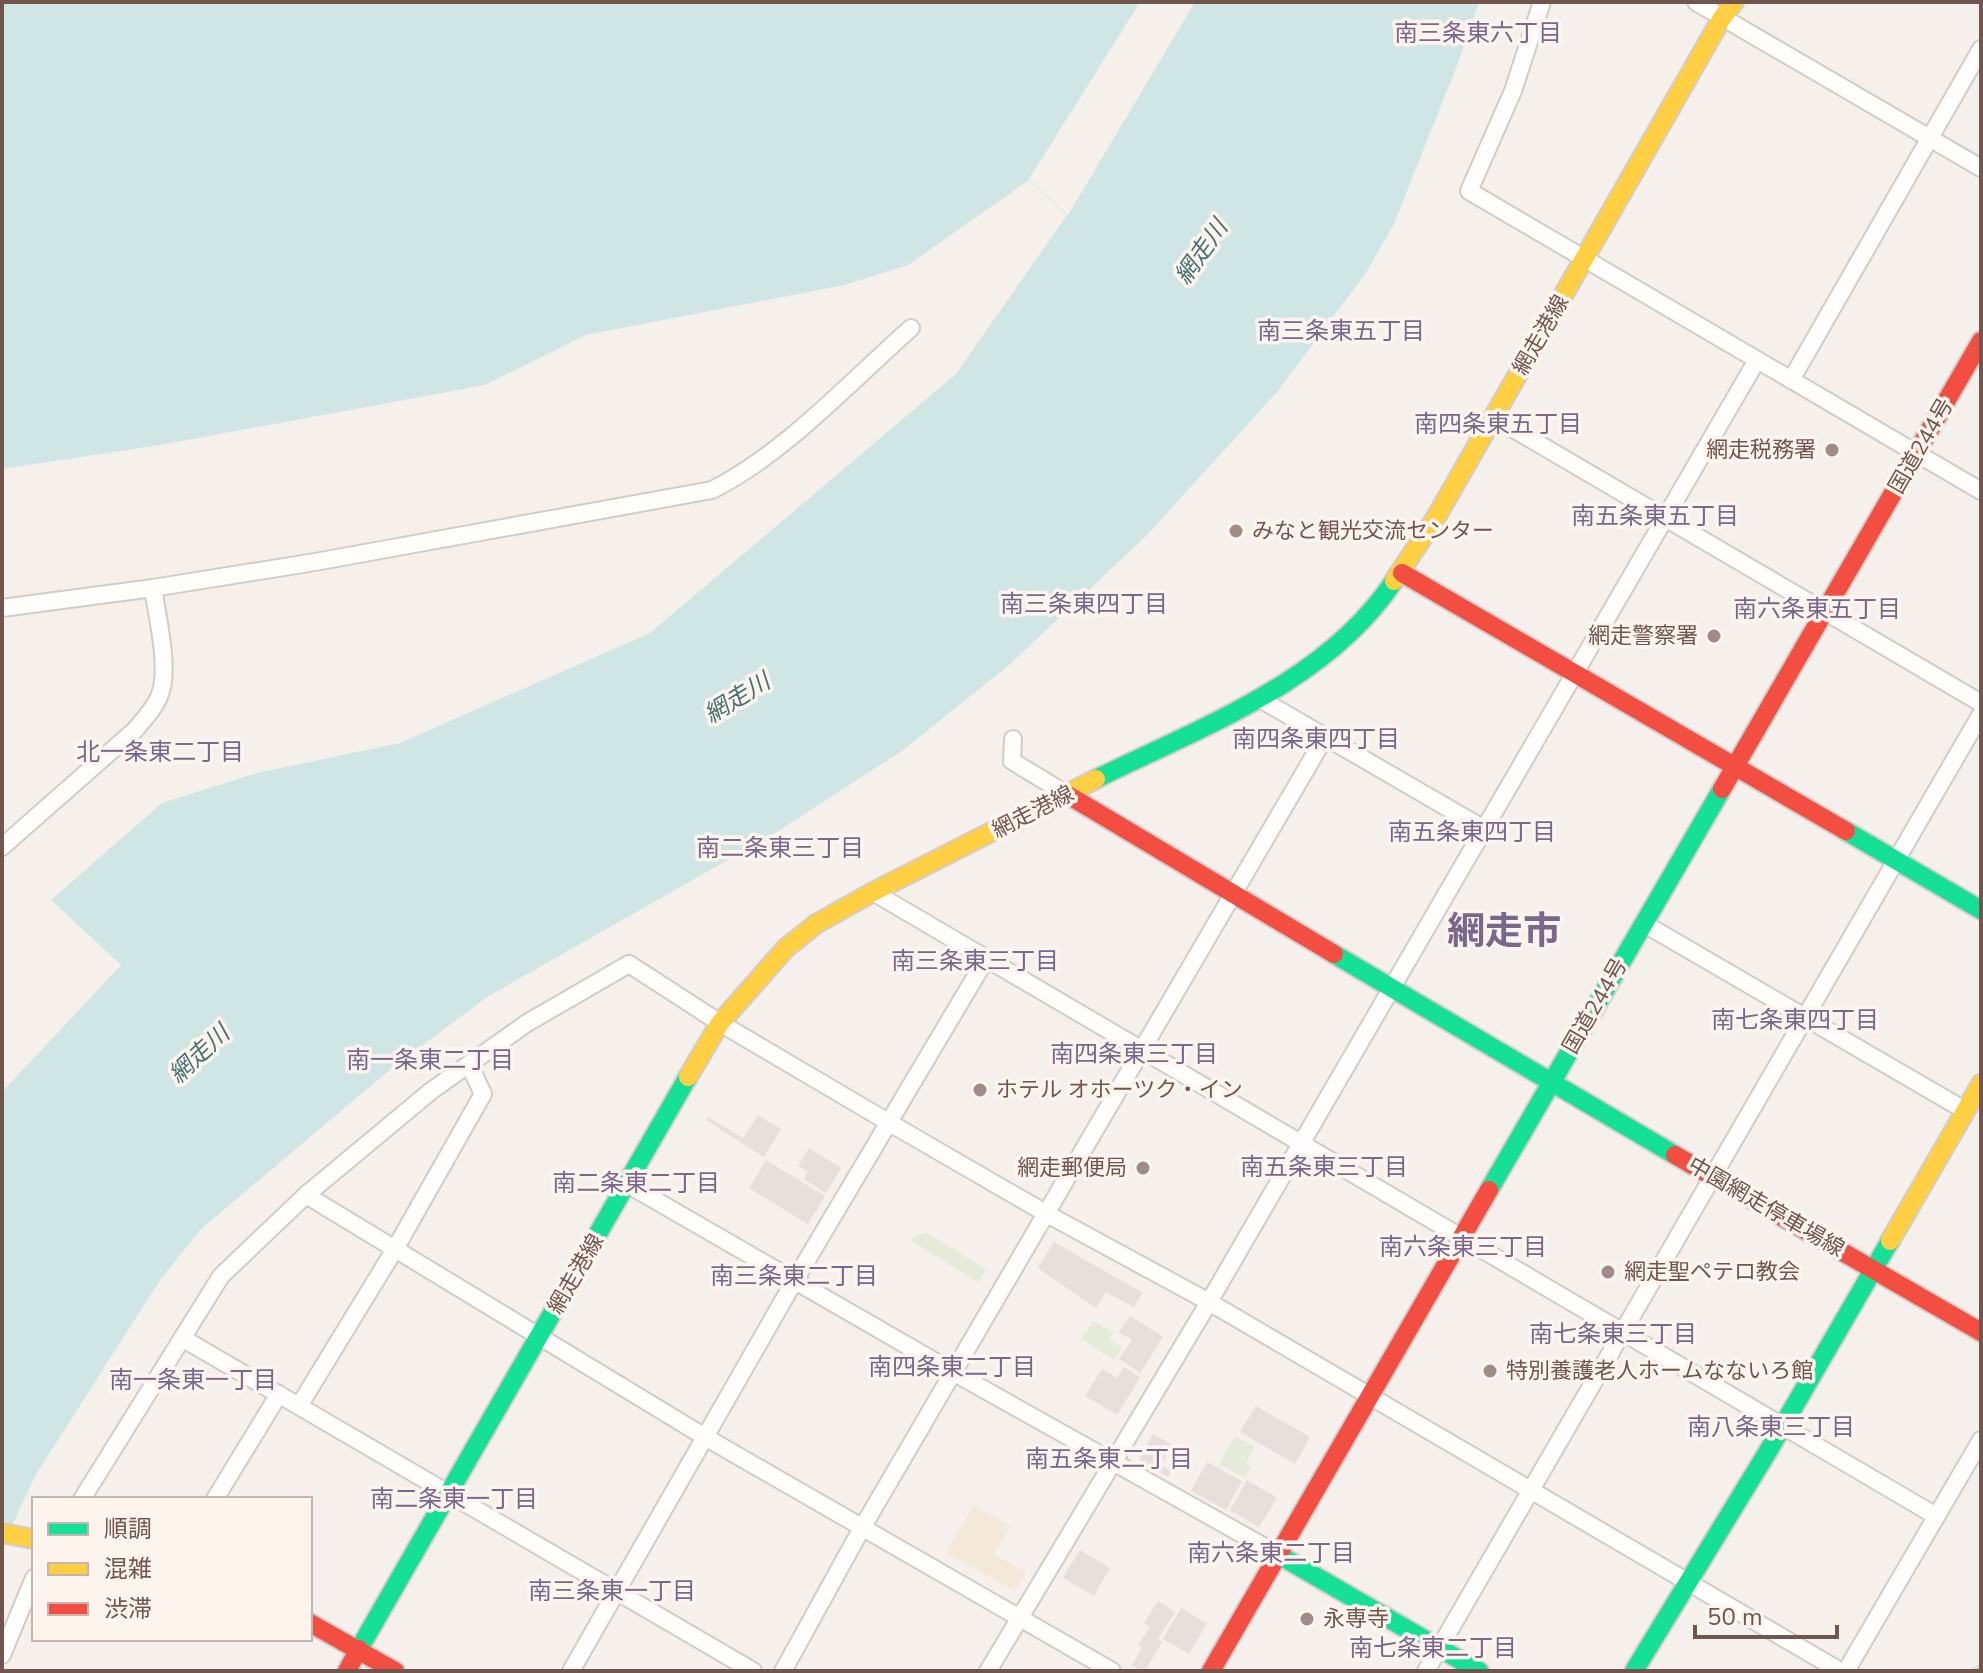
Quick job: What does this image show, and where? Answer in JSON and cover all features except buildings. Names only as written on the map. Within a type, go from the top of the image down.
[{"type":"main road","name":"網走港線","points":[[347,1671],[720,1023],[786,948],[816,924],[873,892],[1260,699],[1337,645],[1381,601],[1402,573],[1734,2]]},
{"type":"main road","name":"国道244号","points":[[1211,1671],[1981,341]]},
{"type":"main road","points":[[1402,573],[1981,910]]},
{"type":"main road","name":"中園網走停車場線","points":[[1068,795],[1550,1083],[1981,1332]]},
{"type":"main road","points":[[1634,1671],[1783,1426],[1981,1084]]},
{"type":"main road","points":[[2,1533],[32,1539]]},
{"type":"main road","points":[[1279,1555],[1479,1671]]},
{"type":"main road","points":[[312,1624],[395,1671]]},
{"type":"street","points":[[1542,2],[1513,91],[1469,191],[1981,491]]},
{"type":"street","points":[[1696,2],[1981,168]]},
{"type":"street","points":[[1791,380],[1981,49]]},
{"type":"street","points":[[2,608],[330,560],[712,490],[744,472],[800,427],[911,328]]},
{"type":"street","points":[[988,1671],[1209,1302],[1757,360]]},
{"type":"street","points":[[1493,417],[1981,703]]},
{"type":"street","points":[[2,847],[135,730],[153,707],[161,693],[163,669],[153,588]]},
{"type":"street","points":[[1260,699],[1484,829]]},
{"type":"street","points":[[1426,1671],[1981,714]]},
{"type":"street","points":[[783,1671],[862,1528],[1325,737]]},
{"type":"street","points":[[1013,739],[1012,761],[1068,795]]},
{"type":"street","points":[[873,892],[1936,1516]]},
{"type":"street","points":[[1643,923],[1966,1111]]},
{"type":"street","points":[[571,1671],[795,1280],[986,959]]},
{"type":"street","points":[[83,1497],[221,1276],[306,1195],[431,1091],[527,1023],[629,964],[720,1023],[888,1122],[1047,1214],[1209,1302],[1843,1671],[1981,1440]]},
{"type":"street","points":[[299,1406],[395,1249],[483,1094],[469,1064]]},
{"type":"street","points":[[627,1184],[1279,1555]]},
{"type":"street","points":[[306,1195],[705,1437],[1112,1671]]},
{"type":"street","points":[[182,1338],[753,1671]]},
{"type":"street","points":[[216,1497],[279,1394]]},
{"type":"street","points":[[2,1655],[32,1583]]},
{"type":"shaded area","points":[[758,1115],[781,1129],[764,1157],[706,1120],[708,1117],[743,1138]]},
{"type":"shaded area","points":[[809,1148],[841,1168],[826,1193],[804,1179],[808,1172],[798,1166]]},
{"type":"shaded area","points":[[766,1160],[825,1196],[808,1224],[749,1188]]},
{"type":"shaded area","points":[[1054,1242],[1143,1293],[1134,1307],[1106,1292],[1096,1308],[1038,1268]]},
{"type":"shaded area","points":[[1130,1316],[1163,1337],[1140,1373],[1119,1359],[1132,1340],[1119,1332]]},
{"type":"shaded area","points":[[1124,1367],[1140,1377],[1117,1415],[1085,1396],[1102,1369],[1117,1378]]},
{"type":"shaded area","points":[[1256,1406],[1310,1437],[1295,1464],[1240,1432]]},
{"type":"shaded area","points":[[1153,1434],[1172,1445],[1161,1465],[1171,1471],[1168,1477],[1139,1460]]},
{"type":"shaded area","points":[[1207,1462],[1242,1481],[1226,1510],[1191,1491]]},
{"type":"shaded area","points":[[1247,1480],[1277,1498],[1259,1527],[1230,1510]]},
{"type":"shaded area","points":[[1080,1550],[1110,1568],[1094,1596],[1063,1578]]},
{"type":"shaded area","points":[[1158,1601],[1175,1612],[1158,1639],[1162,1642],[1145,1671],[1141,1671],[1132,1665],[1142,1648],[1138,1645],[1150,1627],[1144,1623]]},
{"type":"shaded area","points":[[1181,1608],[1207,1623],[1189,1654],[1163,1639]]},
{"type":"green space","points":[[927,1233],[986,1269],[978,1282],[911,1241],[914,1236]]},
{"type":"green space","points":[[1093,1321],[1113,1333],[1109,1339],[1122,1348],[1114,1360],[1081,1339]]},
{"type":"green space","points":[[1235,1436],[1255,1447],[1246,1464],[1251,1467],[1245,1478],[1219,1464]]},
{"type":"sand","points":[[973,1505],[1010,1526],[994,1554],[1026,1572],[1015,1591],[946,1553]]},
{"type":"water","name":"網走川","points":[[2,2],[1479,2],[1393,226],[1365,274],[1278,391],[1146,536],[1008,666],[902,751],[775,833],[487,997],[392,1068],[201,1229],[160,1280],[35,1476],[2,1547],[2,1092],[121,965],[51,900],[162,803],[257,773],[400,743],[650,633],[956,374],[1067,215],[1029,180],[908,265],[844,285],[586,335],[485,385],[160,445],[2,469]]},
{"type":"pier","points":[[1140,2],[1195,2],[1068,215],[1029,179]]},
{"type":"railway","points":[[1973,1671],[1981,1667]]},
{"type":"traffic: fast","points":[[1096,779],[1219,720],[1298,674],[1334,647],[1366,616],[1394,581]]},
{"type":"traffic: fast","points":[[1489,1190],[1722,789]]},
{"type":"traffic: fast","points":[[1846,831],[1981,910]]},
{"type":"traffic: fast","points":[[1334,954],[1675,1155]]},
{"type":"traffic: fast","points":[[359,1649],[688,1077]]},
{"type":"traffic: fast","points":[[1634,1671],[1767,1453],[1890,1241]]},
{"type":"traffic: fast","points":[[1279,1555],[1479,1671]]},
{"type":"traffic: slow","points":[[1394,581],[1435,519],[1734,2]]},
{"type":"traffic: slow","points":[[688,1077],[720,1023],[786,948],[816,924],[1096,779]]},
{"type":"traffic: slow","points":[[1890,1241],[1981,1084]]},
{"type":"traffic: slow","points":[[2,1533],[32,1539]]},
{"type":"traffic: jam","points":[[1722,789],[1981,341]]},
{"type":"traffic: jam","points":[[1402,573],[1846,831]]},
{"type":"traffic: jam","points":[[1068,795],[1334,954]]},
{"type":"traffic: jam","points":[[1675,1155],[1981,1332]]},
{"type":"traffic: jam","points":[[1211,1671],[1489,1190]]},
{"type":"traffic: jam","points":[[312,1624],[395,1671]]},
{"type":"traffic: jam","points":[[347,1671],[359,1649]]},
{"type":"place","name":"網走税務署","points":[[1832,450]]},
{"type":"place","name":"みなと観光交流センター","points":[[1236,531]]},
{"type":"place","name":"網走警察署","points":[[1714,636]]},
{"type":"place","name":"ホテル オホーツク・イン","points":[[980,1090]]},
{"type":"place","name":"網走郵便局","points":[[1143,1168]]},
{"type":"place","name":"網走聖ペテロ教会","points":[[1608,1272]]},
{"type":"place","name":"特別養護老人ホームなないろ館","points":[[1490,1371]]},
{"type":"place","name":"永専寺","points":[[1307,1619]]},
{"type":"district","name":"南三条東六丁目","points":[[1478,33]]},
{"type":"district","name":"南三条東五丁目","points":[[1341,331]]},
{"type":"district","name":"南四条東五丁目","points":[[1498,424]]},
{"type":"district","name":"南五条東五丁目","points":[[1655,516]]},
{"type":"district","name":"南三条東四丁目","points":[[1084,604]]},
{"type":"district","name":"南六条東五丁目","points":[[1817,609]]},
{"type":"district","name":"南四条東四丁目","points":[[1316,739]]},
{"type":"district","name":"北一条東二丁目","points":[[160,752]]},
{"type":"district","name":"南五条東四丁目","points":[[1472,832]]},
{"type":"district","name":"南二条東三丁目","points":[[780,848]]},
{"type":"district","name":"網走市","points":[[1504,931]]},
{"type":"district","name":"南三条東三丁目","points":[[975,961]]},
{"type":"district","name":"南七条東四丁目","points":[[1795,1020]]},
{"type":"district","name":"南四条東三丁目","points":[[1134,1054]]},
{"type":"district","name":"南一条東二丁目","points":[[430,1060]]},
{"type":"district","name":"南五条東三丁目","points":[[1324,1167]]},
{"type":"district","name":"南二条東二丁目","points":[[636,1183]]},
{"type":"district","name":"南六条東三丁目","points":[[1463,1247]]},
{"type":"district","name":"南三条東二丁目","points":[[794,1276]]},
{"type":"district","name":"南七条東三丁目","points":[[1613,1334]]},
{"type":"district","name":"南四条東二丁目","points":[[952,1367]]},
{"type":"district","name":"南一条東一丁目","points":[[193,1380]]},
{"type":"district","name":"南八条東三丁目","points":[[1771,1427]]},
{"type":"district","name":"南五条東二丁目","points":[[1109,1459]]},
{"type":"district","name":"南二条東一丁目","points":[[454,1499]]},
{"type":"district","name":"南六条東二丁目","points":[[1271,1553]]},
{"type":"district","name":"南三条東一丁目","points":[[612,1591]]},
{"type":"district","name":"南七条東二丁目","points":[[1433,1648]]}]
